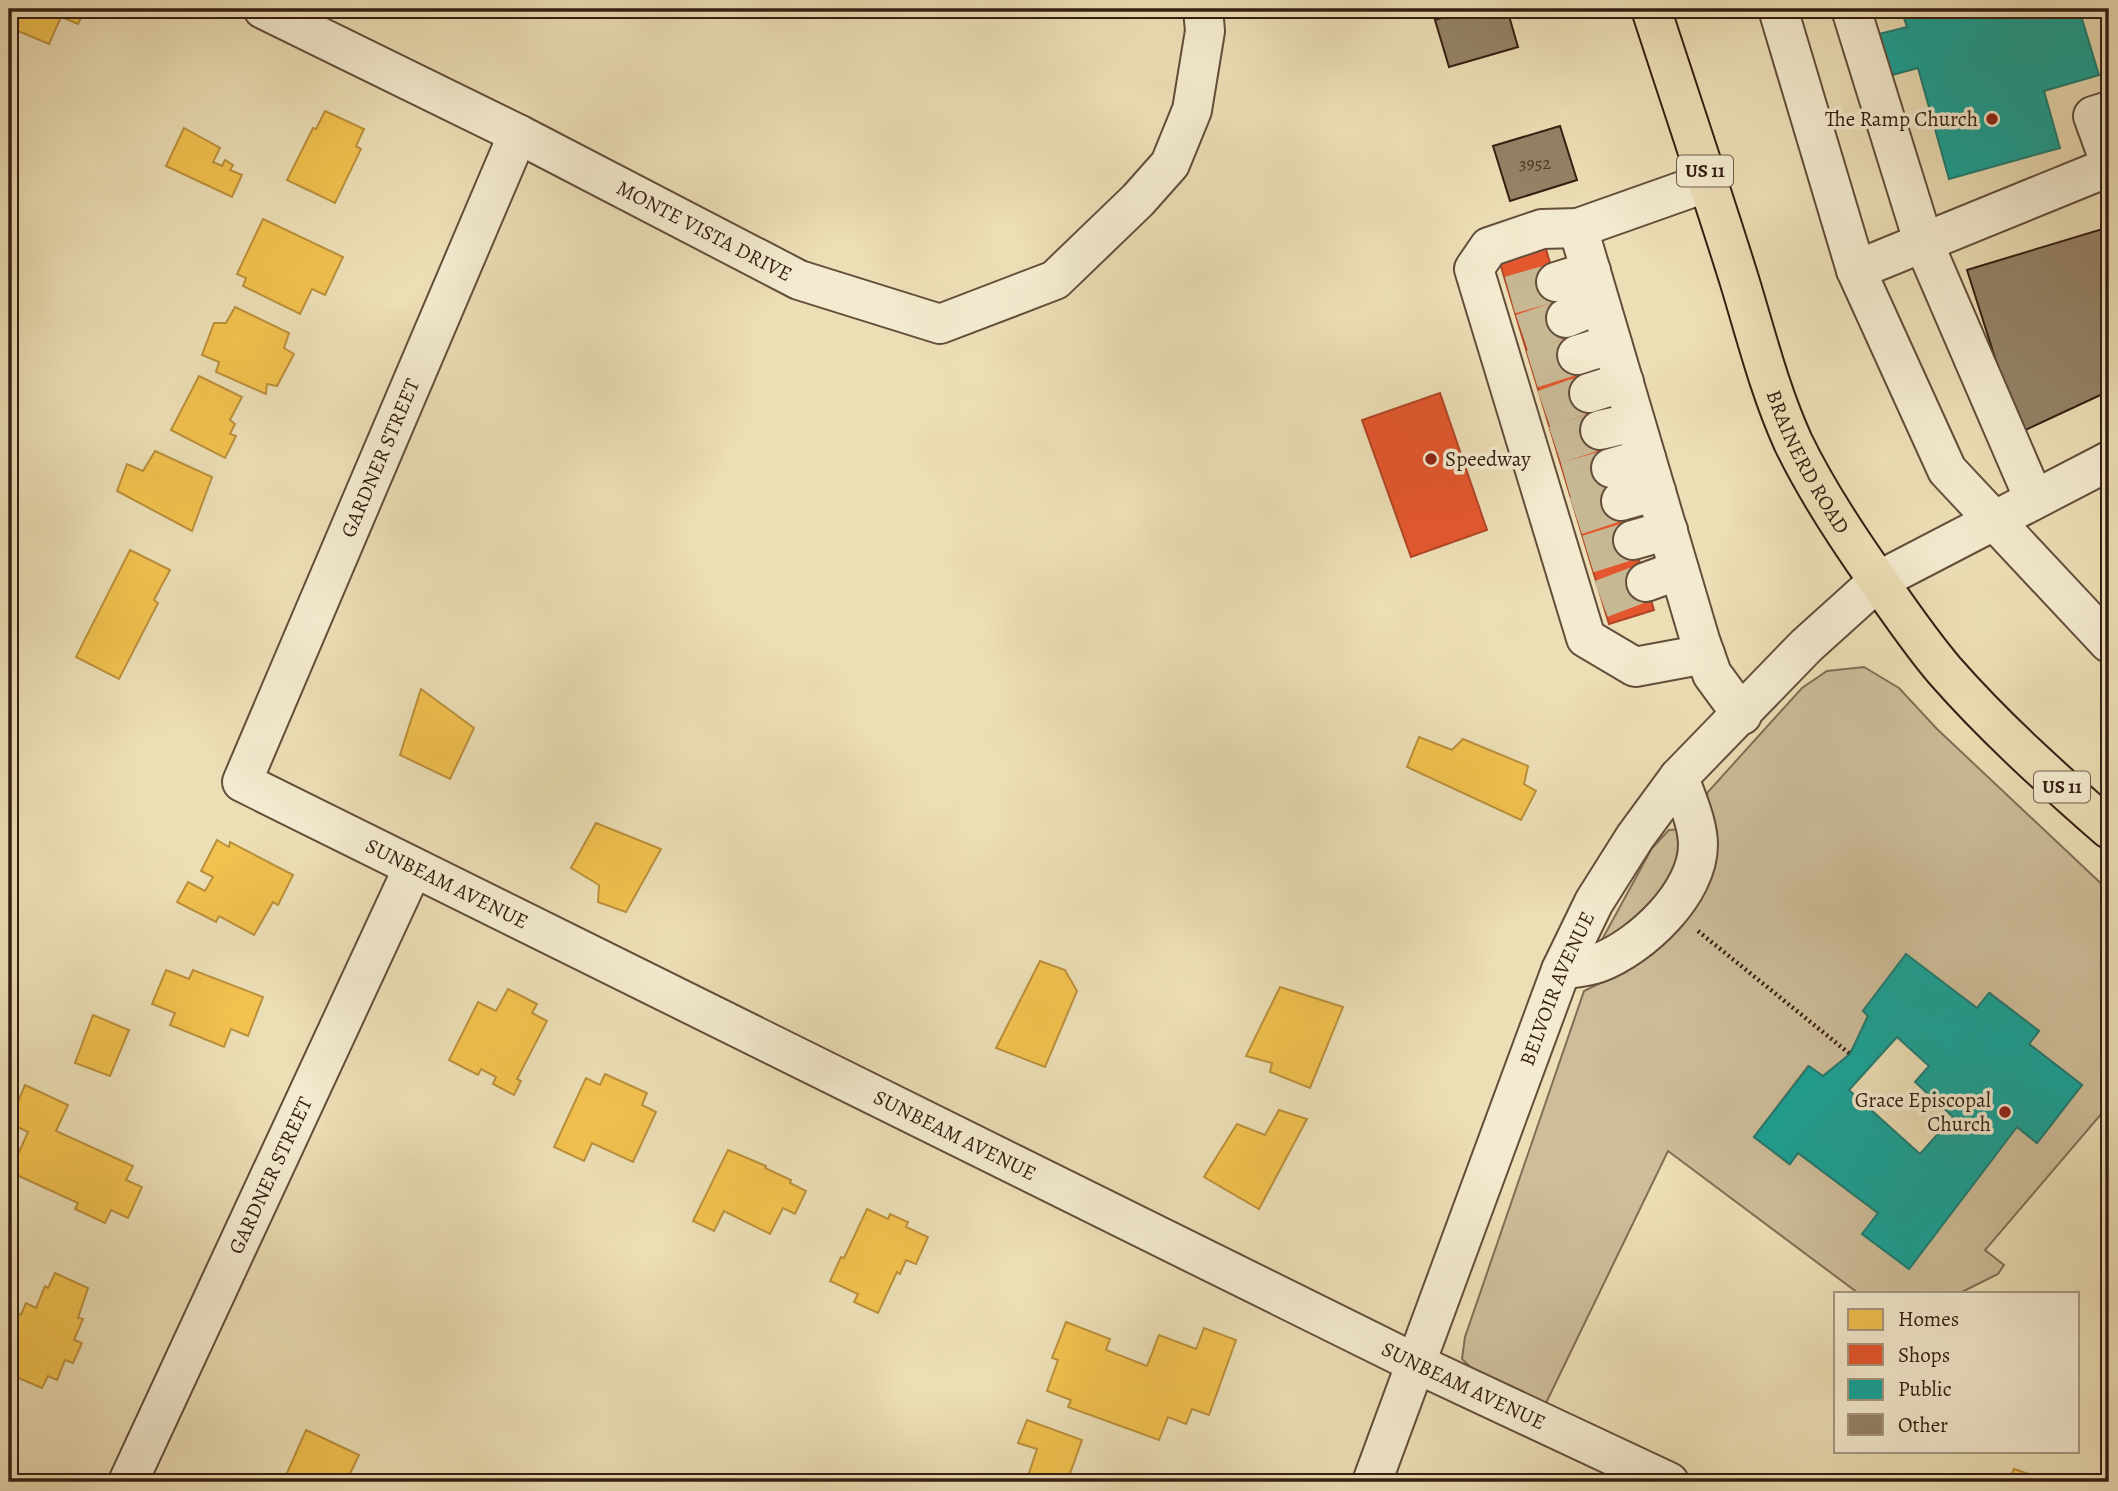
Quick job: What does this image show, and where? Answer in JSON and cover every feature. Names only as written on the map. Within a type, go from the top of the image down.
[{"type":"main road","name":"BRAINERD ROAD","points":[[1651,9],[1772,388],[1793,440],[1818,490],[1846,536],[1909,627],[1944,670],[1978,708],[2109,829]]},
{"type":"street","name":"MONTE VISTA DRIVE","points":[[263,9],[518,134],[799,279],[940,324],[1055,280],[1138,200],[1170,164],[1192,110],[1205,31],[1203,9]]},
{"type":"street","points":[[1778,9],[1856,270],[1947,470],[2109,643]]},
{"type":"street","points":[[1851,9],[1924,244],[2034,499]]},
{"type":"street","points":[[2109,111],[2093,117],[2109,160]]},
{"type":"street","name":"GARDNER STREET","points":[[242,782],[518,134]]},
{"type":"street","points":[[1856,270],[2109,167]]},
{"type":"street","points":[[1705,654],[1635,667],[1586,638],[1588,601],[1514,354],[1497,298],[1474,269],[1489,247],[1542,229],[1578,228],[1708,182]]},
{"type":"street","points":[[1578,228],[1578,294],[1663,576],[1705,654],[1712,674],[1742,715]]},
{"type":"street","name":"BELVOIR AVENUE","points":[[1372,1482],[1561,970],[1594,902],[1635,837],[1679,777],[1806,646],[1878,581],[2109,461]]},
{"type":"street","points":[[1561,970],[1597,963],[1623,950],[1659,922],[1670,909],[1692,873],[1698,842],[1679,777]]},
{"type":"street","name":"SUNBEAM AVENUE","points":[[242,782],[1415,1363],[1669,1482]]},
{"type":"street","name":"GARDNER STREET","points":[[128,1482],[413,868]]},
{"type":"path","points":[[1670,909],[1850,1054]]},
{"type":"shaded area","points":[[1864,667],[1899,688],[1937,729],[2109,891],[2109,1105],[1985,1250],[2004,1265],[1998,1274],[1962,1292],[1857,1292],[1668,1151],[1546,1403],[1486,1382],[1462,1359],[1465,1337],[1584,991],[1623,972],[1714,861],[1707,793],[1802,688],[1827,671]],"holes":[[[1906,955],[1977,1008],[1990,993],[2039,1031],[2029,1044],[2082,1085],[2037,1143],[2017,1127],[1878,1213],[1798,1153],[1789,1164],[1754,1137],[1808,1066],[1823,1076],[1850,1054],[1868,1016],[1863,1011]]]},
{"type":"shaded area","points":[[1682,829],[1687,840],[1659,899],[1598,947],[1652,848],[1669,830]]},
{"type":"building: Homes","points":[[9,9],[85,9],[78,24],[61,17],[49,44],[11,28],[9,32]]},
{"type":"building: Homes","points":[[325,111],[364,129],[356,146],[361,149],[335,203],[287,180],[313,128],[316,129]]},
{"type":"building: Homes","points":[[184,128],[220,148],[213,162],[222,166],[225,160],[233,165],[230,170],[242,175],[232,197],[166,166]]},
{"type":"building: Homes","points":[[263,219],[343,257],[325,295],[312,289],[300,314],[243,286],[246,278],[237,274]]},
{"type":"building: Homes","points":[[235,307],[289,333],[284,348],[294,354],[277,386],[267,384],[266,394],[216,372],[219,362],[202,355],[214,323],[226,323]]},
{"type":"building: Homes","points":[[199,376],[242,397],[230,420],[235,424],[230,434],[236,436],[225,458],[171,430]]},
{"type":"building: Homes","points":[[155,451],[212,477],[192,531],[117,491],[127,464],[143,471]]},
{"type":"building: Homes","points":[[130,550],[170,570],[154,600],[158,603],[119,679],[76,657]]},
{"type":"building: Homes","points":[[421,689],[474,728],[450,779],[400,755]]},
{"type":"building: Homes","points":[[1419,737],[1452,750],[1463,739],[1528,766],[1524,784],[1536,791],[1521,820],[1407,767]]},
{"type":"building: Homes","points":[[596,823],[661,849],[626,912],[598,902],[599,885],[571,868]]},
{"type":"building: Homes","points":[[217,840],[229,847],[230,842],[293,875],[278,905],[273,902],[254,935],[219,916],[216,922],[177,902],[188,882],[205,891],[213,877],[201,871]]},
{"type":"building: Homes","points":[[1040,961],[1065,970],[1077,991],[1045,1067],[996,1048]]},
{"type":"building: Homes","points":[[166,970],[189,979],[193,970],[263,997],[248,1036],[231,1029],[224,1047],[170,1025],[175,1013],[152,1004]]},
{"type":"building: Homes","points":[[1280,987],[1343,1007],[1310,1088],[1270,1072],[1272,1063],[1246,1056]]},
{"type":"building: Homes","points":[[508,989],[537,1004],[532,1013],[547,1021],[517,1079],[521,1081],[514,1095],[493,1084],[496,1077],[481,1069],[478,1075],[449,1060],[478,1002],[496,1011]]},
{"type":"building: Homes","points":[[93,1015],[129,1030],[110,1076],[75,1063]]},
{"type":"building: Homes","points":[[605,1074],[647,1093],[642,1105],[656,1112],[633,1162],[592,1143],[584,1161],[554,1147],[586,1078],[600,1085]]},
{"type":"building: Homes","points":[[25,1085],[68,1105],[56,1131],[133,1166],[126,1180],[142,1187],[128,1218],[111,1210],[105,1223],[75,1209],[78,1203],[10,1172],[28,1132],[9,1123]]},
{"type":"building: Homes","points":[[1279,1110],[1307,1119],[1259,1209],[1204,1177],[1237,1124],[1265,1135]]},
{"type":"building: Homes","points":[[728,1150],[766,1166],[765,1168],[791,1180],[790,1183],[806,1191],[795,1214],[783,1208],[770,1234],[724,1211],[714,1231],[693,1221]]},
{"type":"building: Homes","points":[[867,1209],[888,1219],[890,1214],[908,1222],[906,1227],[928,1237],[916,1264],[906,1260],[900,1274],[897,1272],[878,1313],[854,1302],[858,1294],[830,1281]]},
{"type":"building: Homes","points":[[55,1273],[88,1288],[78,1318],[83,1319],[74,1340],[82,1343],[73,1363],[65,1360],[57,1380],[48,1376],[42,1388],[9,1374],[15,1360],[9,1355],[18,1336],[9,1332],[9,1321],[13,1311],[21,1315],[26,1303],[36,1308],[45,1286],[48,1288]]},
{"type":"building: Homes","points":[[1066,1322],[1110,1339],[1106,1350],[1147,1366],[1159,1335],[1196,1349],[1204,1328],[1236,1340],[1209,1415],[1192,1409],[1186,1424],[1168,1417],[1159,1440],[1068,1407],[1071,1400],[1047,1391],[1058,1360],[1052,1358]]},
{"type":"building: Homes","points":[[1027,1420],[1082,1440],[1067,1482],[1046,1482],[1028,1476],[1037,1449],[1018,1443]]},
{"type":"building: Homes","points":[[306,1430],[359,1455],[346,1482],[283,1482]]},
{"type":"building: Homes","points":[[2014,1469],[2052,1482],[2008,1482]]},
{"type":"building: Shops","points":[[1542,236],[1654,610],[1609,624],[1496,250]]},
{"type":"building: Shops","points":[[1440,393],[1487,530],[1411,557],[1362,420]]},
{"type":"building: Public","name":"The Ramp Church","points":[[1901,9],[2079,9],[2099,75],[2044,91],[2060,148],[1949,179],[1918,68],[1892,75],[1879,34],[1907,27]]},
{"type":"building: Public","name":"Grace Episcopal Church","points":[[1906,954],[1977,1008],[1989,993],[2039,1031],[2029,1044],[2082,1085],[2037,1143],[2017,1127],[1909,1269],[1862,1234],[1878,1213],[1798,1153],[1790,1164],[1754,1137],[1809,1066],[1823,1076],[1850,1054],[1868,1016],[1863,1011]],"holes":[[[1897,1037],[1929,1066],[1915,1082],[1953,1117],[1920,1154],[1849,1090]]]},
{"type":"building: Other","points":[[1453,9],[1507,9],[1518,47],[1449,67],[1435,20],[1454,14]]},
{"type":"building: Other","points":[[1560,126],[1577,180],[1510,201],[1493,146]]},
{"type":"building: Other","points":[[2109,227],[2109,391],[2019,433],[1967,270]]},
{"type":"tunnel","points":[[1510,295],[1556,282]]},
{"type":"tunnel","points":[[1522,333],[1566,318]]},
{"type":"tunnel","points":[[1532,369],[1577,355]]},
{"type":"tunnel","points":[[1544,409],[1589,393]]},
{"type":"tunnel","points":[[1555,445],[1600,430]]},
{"type":"tunnel","points":[[1566,481],[1611,468]]},
{"type":"tunnel","points":[[1576,516],[1621,501]]},
{"type":"tunnel","points":[[1588,554],[1633,540]]},
{"type":"tunnel","points":[[1601,599],[1646,582]]},
{"type":"place","name":"The Ramp Church","points":[[1992,119]]},
{"type":"place","name":"Speedway","points":[[1431,459]]},
{"type":"place","name":"Grace Episcopal Church","points":[[2005,1112]]}]
